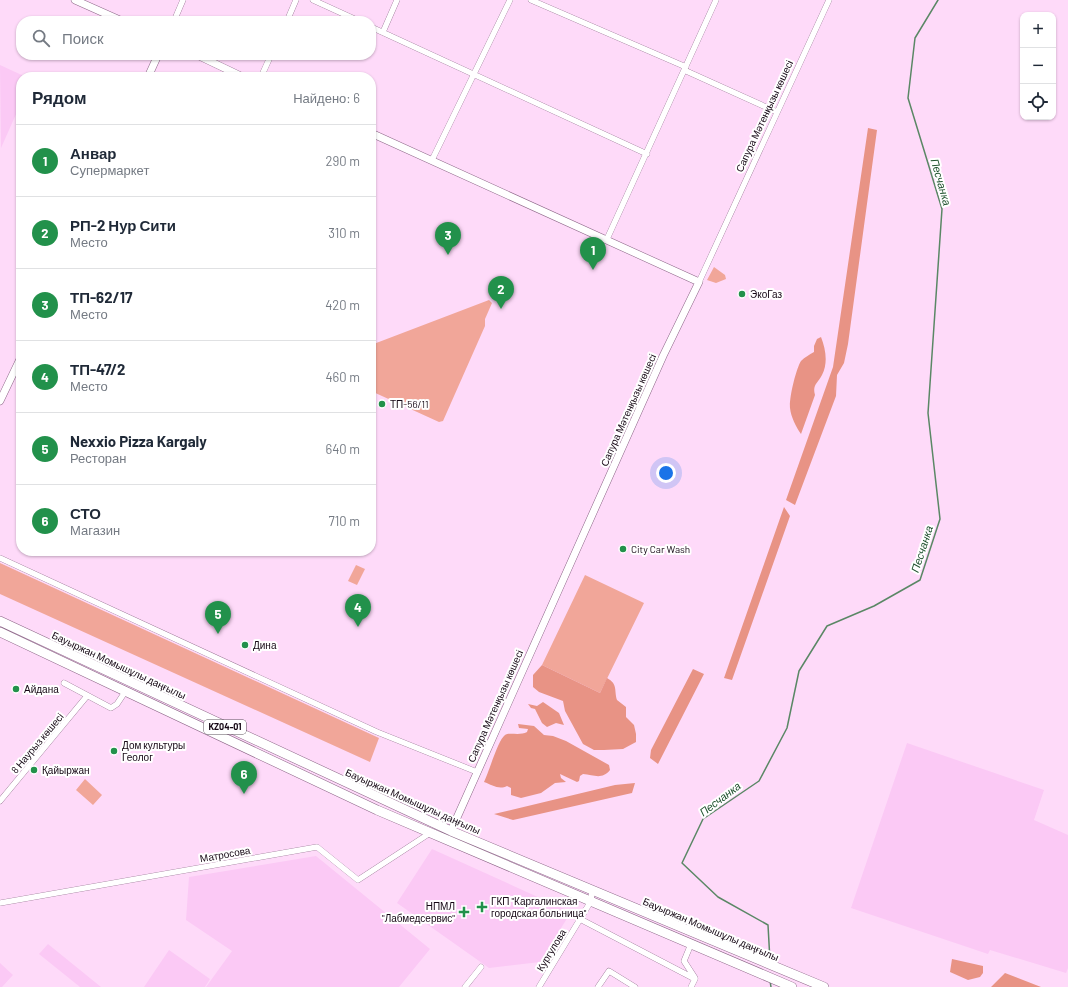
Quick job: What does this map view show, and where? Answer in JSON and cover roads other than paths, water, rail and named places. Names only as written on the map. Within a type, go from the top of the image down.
[{"type":"main road","name":"Бауыржан Момышұлы даңғылы","points":[[0,621],[451,831],[751,958],[824,987]]},
{"type":"main road","name":"Бауыржан Момышұлы даңғылы","points":[[0,632],[377,810],[792,987]]},
{"type":"main road","points":[[44,653],[48,643]]},
{"type":"main road","points":[[377,810],[382,800]]},
{"type":"main road","points":[[447,841],[451,831]]},
{"type":"street","points":[[75,0],[111,16]]},
{"type":"street","points":[[176,16],[183,0]]},
{"type":"street","points":[[289,16],[296,0]]},
{"type":"street","points":[[313,0],[348,16]]},
{"type":"street","points":[[383,32],[397,0]]},
{"type":"street","points":[[432,160],[510,0]]},
{"type":"street","points":[[531,0],[777,112]]},
{"type":"street","points":[[607,239],[716,0]]},
{"type":"street","name":"Сапура Мәтенқызы көшесі","points":[[451,831],[659,363],[699,282],[829,0]]},
{"type":"street","points":[[376,28],[647,154]]},
{"type":"street","points":[[150,72],[156,60]]},
{"type":"street","points":[[207,60],[233,72]]},
{"type":"street","points":[[263,72],[269,60]]},
{"type":"street","points":[[376,135],[699,282]]},
{"type":"street","points":[[0,401],[16,367]]},
{"type":"street","points":[[0,558],[377,732],[477,772]]},
{"type":"street","points":[[64,683],[111,708],[117,704],[125,692]]},
{"type":"street","name":"8 Наурыз көшесі","points":[[0,801],[87,696]]},
{"type":"street","name":"Матросова","points":[[0,903],[317,847],[358,880],[430,833]]},
{"type":"street","points":[[591,901],[592,891]]},
{"type":"street","name":"Кургулова","points":[[539,987],[591,901]]},
{"type":"street","points":[[580,919],[695,979]]},
{"type":"street","points":[[691,944],[684,961],[695,979]]},
{"type":"street","points":[[465,987],[481,967]]},
{"type":"street","points":[[598,987],[609,971],[636,987]]},
{"type":"street","points":[[691,987],[695,979]]},
{"type":"waterway","name":"Песчанка","points":[[770,961],[768,925],[718,897],[682,863],[703,819],[759,781],[787,728],[799,671],[827,626],[874,606],[920,580],[940,519],[928,413],[942,209],[908,98],[915,38],[938,0]]},
{"type":"waterway","name":"Песчанка","points":[[770,981],[771,987]]},
{"type":"place","name":"ТП-62/17","points":[[448,255]]},
{"type":"place","name":"Анвар","points":[[593,270]]},
{"type":"place","name":"ЭкоГаз","points":[[742,294]]},
{"type":"place","name":"РП-2 Нур Сити","points":[[501,309]]},
{"type":"place","name":"ТП-56/11","points":[[382,404]]},
{"type":"place","name":"City Car Wash","points":[[623,549]]},
{"type":"place","name":"ТП-47/2","points":[[358,627]]},
{"type":"place","name":"Nexxio Pizza Kargaly","points":[[218,634]]},
{"type":"place","name":"Дина","points":[[245,645]]},
{"type":"place","name":"Айдана","points":[[16,689]]},
{"type":"place","name":"Дом культуры Геолог","points":[[114,751]]},
{"type":"place","name":"Қайыржан","points":[[34,770]]},
{"type":"place","name":"СТО","points":[[244,794]]},
{"type":"place","name":"ГКП \"Каргалинская городская больница\"","points":[[482,907]]},
{"type":"place","name":"НПМЛ \"Лабмедсервис\"","points":[[464,912]]}]
